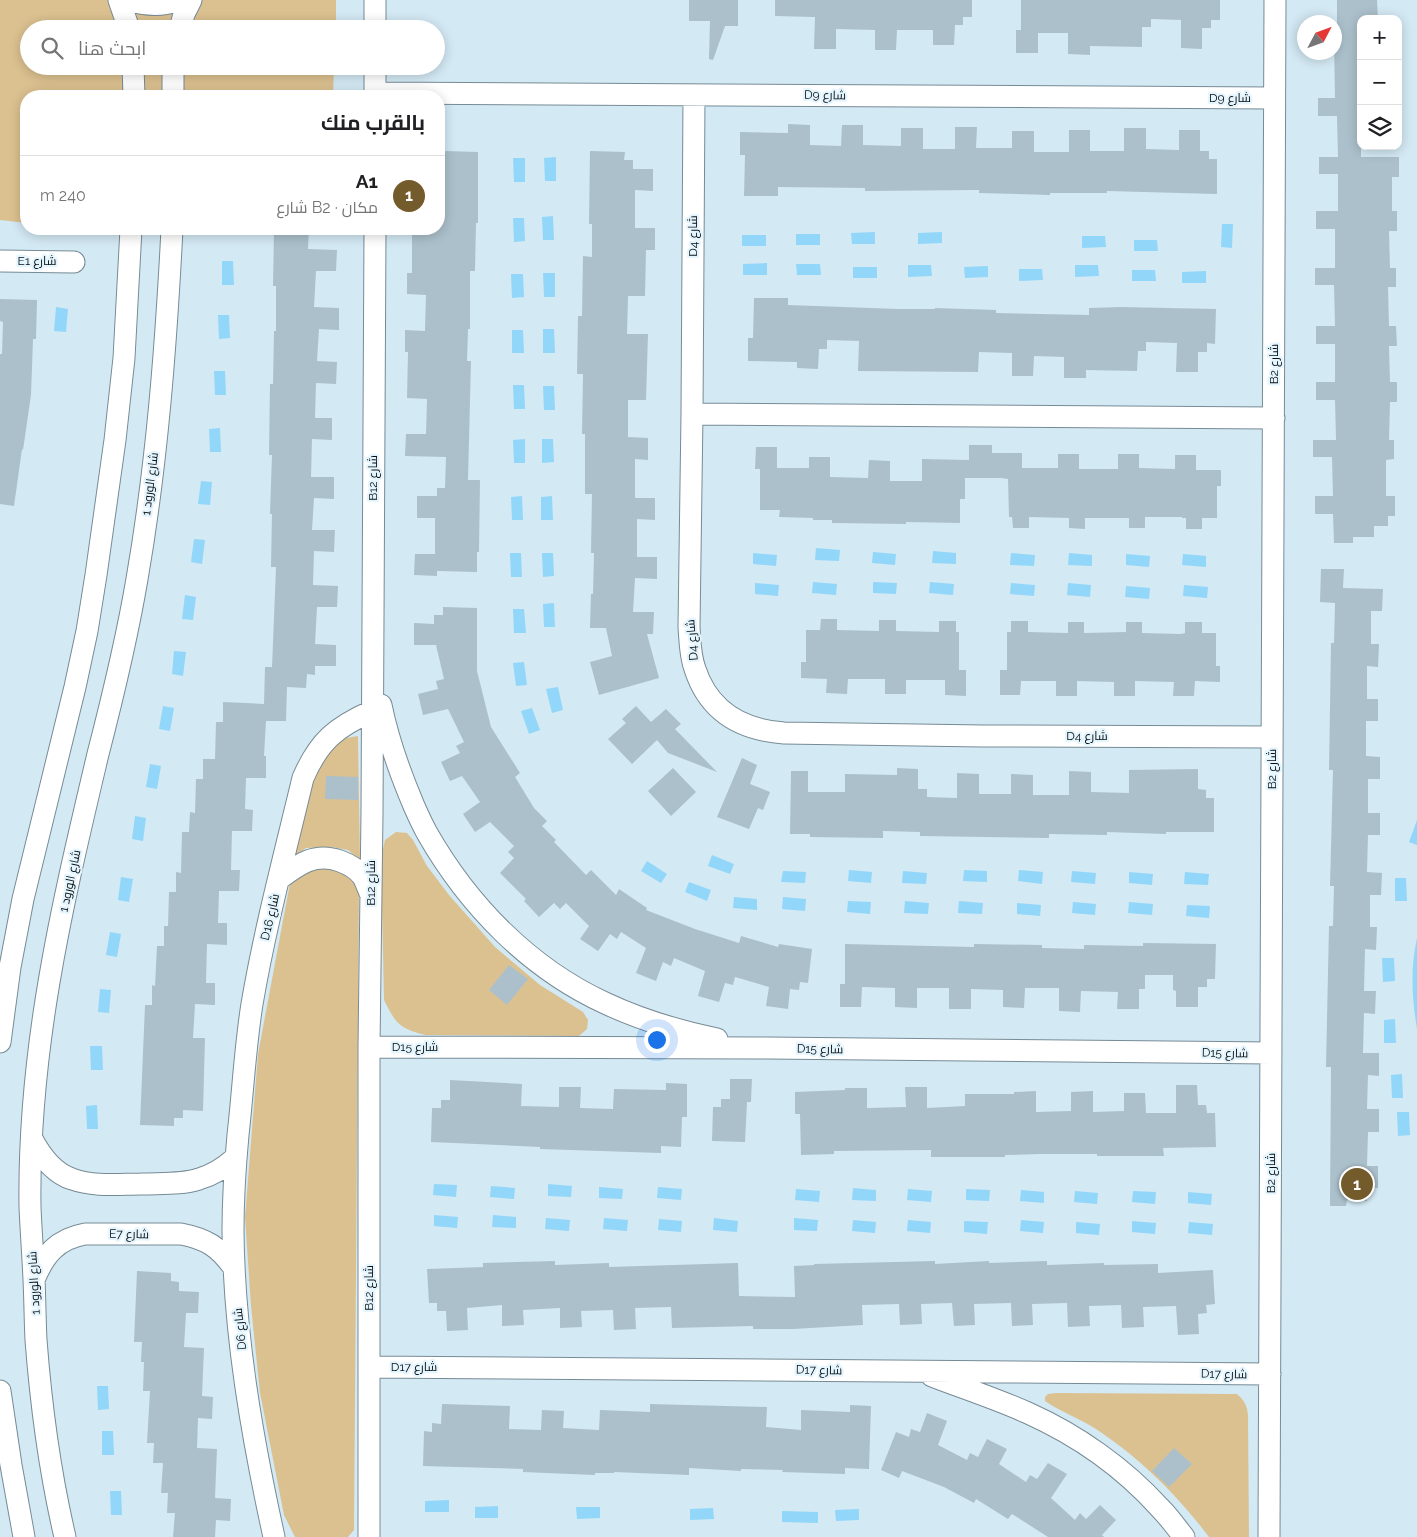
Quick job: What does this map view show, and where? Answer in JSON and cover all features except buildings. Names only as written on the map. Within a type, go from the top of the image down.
[{"type":"street","points":[[119,0],[126,20]]},
{"type":"street","points":[[128,0],[144,4],[170,3],[178,0]]},
{"type":"street","points":[[182,20],[191,0]]},
{"type":"street","points":[[375,20],[376,0]]},
{"type":"street","name":"B2 شارع","points":[[1269,1537],[1275,0]]},
{"type":"street","points":[[133,75],[134,90]]},
{"type":"street","points":[[173,75],[173,90]]},
{"type":"street","points":[[375,75],[376,90]]},
{"type":"street","name":"D9 شارع","points":[[445,95],[1274,98]]},
{"type":"street","name":"D4 شارع","points":[[694,96],[689,626],[690,648],[694,668],[703,688],[716,705],[730,717],[747,726],[765,732],[993,736],[1272,737]]},
{"type":"street","points":[[0,1042],[10,966],[23,900],[75,687],[96,575],[115,440],[124,358],[131,235]]},
{"type":"street","name":"شارع الورود 1","points":[[64,1537],[50,1456],[36,1339],[30,1206],[32,1139],[42,1035],[58,932],[88,798],[121,665],[138,573],[148,508],[156,434],[168,303],[172,235]]},
{"type":"street","name":"B12 شارع","points":[[368,1535],[374,235]]},
{"type":"street","name":"E1 شارع","points":[[0,261],[74,262]]},
{"type":"street","points":[[692,414],[1274,418]]},
{"type":"street","points":[[373,665],[385,726],[403,780],[426,832],[457,880],[493,923],[527,954],[564,980],[603,1003],[654,1023],[756,1048]]},
{"type":"street","name":"D16 شارع","points":[[235,1158],[252,1006],[264,942],[303,778],[310,760],[322,744],[351,720],[372,711]]},
{"type":"street","points":[[279,879],[297,865],[314,858],[331,858],[348,864],[362,875],[371,895]]},
{"type":"street","name":"D15 شارع","points":[[369,1047],[756,1048],[1271,1053]]},
{"type":"street","points":[[32,1139],[41,1156],[54,1170],[71,1179],[102,1184],[185,1183],[212,1175],[235,1158]]},
{"type":"street","name":"D6 شارع","points":[[235,1158],[234,1268],[240,1336],[255,1444],[274,1537]]},
{"type":"street","name":"E7 شارع","points":[[34,1281],[40,1266],[48,1254],[60,1243],[73,1236],[96,1233],[181,1234],[195,1237],[209,1243],[224,1254],[234,1268]]},
{"type":"street","name":"D17 شارع","points":[[369,1367],[1270,1374]]},
{"type":"street","points":[[920,1371],[1027,1413],[1064,1431],[1099,1453],[1131,1479],[1160,1507],[1184,1537]]},
{"type":"street","points":[[0,1391],[10,1465],[24,1537]]},
{"type":"street","name":"D6 شارع","points":[[266,1498],[282,1537]]},
{"type":"shaded area","points":[[0,0],[336,0],[336,20],[20,20],[20,75],[334,75],[333,90],[20,90],[20,222],[0,220]]},
{"type":"shaded area","points":[[358,736],[360,860],[348,850],[332,847],[306,848],[287,861],[307,805],[320,758],[341,739]]},
{"type":"shaded area","points":[[396,832],[407,833],[413,840],[427,866],[449,895],[495,947],[540,985],[583,1012],[588,1020],[587,1029],[579,1036],[425,1035],[409,1030],[395,1020],[384,1000],[381,858],[385,840]]},
{"type":"shaded area","points":[[315,868],[342,872],[351,879],[359,893],[354,1530],[348,1537],[295,1537],[284,1515],[260,1393],[251,1306],[245,1217],[258,1054],[290,883],[301,874]]},
{"type":"shaded area","points":[[1048,1394],[1237,1394],[1245,1403],[1248,1415],[1249,1537],[1209,1537],[1185,1507],[1145,1466],[1115,1442],[1092,1427],[1045,1401],[1045,1397]]},
{"type":"water","points":[[556,157],[556,181],[545,181],[544,158]]},
{"type":"water","points":[[513,158],[525,158],[525,182],[514,182]]},
{"type":"water","points":[[553,216],[554,240],[543,240],[542,217]]},
{"type":"water","points":[[513,218],[524,218],[525,241],[514,242]]},
{"type":"water","points":[[1222,224],[1233,224],[1232,248],[1221,247]]},
{"type":"water","points":[[875,232],[875,244],[852,244],[851,233]]},
{"type":"water","points":[[942,232],[942,243],[918,244],[918,233]]},
{"type":"water","points":[[796,234],[820,234],[820,245],[796,245]]},
{"type":"water","points":[[742,235],[766,235],[766,246],[742,246]]},
{"type":"water","points":[[1082,236],[1105,236],[1106,247],[1082,248]]},
{"type":"water","points":[[1134,240],[1157,240],[1158,251],[1134,251]]},
{"type":"water","points":[[222,261],[233,261],[234,285],[222,285]]},
{"type":"water","points":[[767,263],[767,275],[743,275],[743,264]]},
{"type":"water","points":[[796,264],[820,264],[821,275],[797,275]]},
{"type":"water","points":[[908,265],[931,265],[932,276],[908,277]]},
{"type":"water","points":[[1075,265],[1098,265],[1099,276],[1075,277]]},
{"type":"water","points":[[988,266],[988,277],[965,278],[964,267]]},
{"type":"water","points":[[853,267],[877,267],[877,278],[853,278]]},
{"type":"water","points":[[1019,269],[1042,269],[1043,280],[1019,281]]},
{"type":"water","points":[[1132,270],[1155,270],[1156,281],[1132,281]]},
{"type":"water","points":[[1206,271],[1206,283],[1182,283],[1182,272]]},
{"type":"water","points":[[543,273],[555,273],[555,297],[544,297]]},
{"type":"water","points":[[511,274],[523,274],[524,297],[512,298]]},
{"type":"water","points":[[56,307],[68,309],[66,332],[54,331]]},
{"type":"water","points":[[218,315],[229,315],[230,338],[219,339]]},
{"type":"water","points":[[543,329],[554,329],[555,353],[543,353]]},
{"type":"water","points":[[512,330],[523,330],[524,353],[512,353]]},
{"type":"water","points":[[214,371],[225,371],[226,395],[215,395]]},
{"type":"water","points":[[513,385],[524,385],[525,409],[514,409]]},
{"type":"water","points":[[543,386],[554,386],[555,410],[544,410]]},
{"type":"water","points":[[220,428],[221,452],[210,452],[209,429]]},
{"type":"water","points":[[525,439],[525,463],[514,463],[513,440]]},
{"type":"water","points":[[542,439],[553,439],[554,462],[542,463]]},
{"type":"water","points":[[201,481],[212,482],[210,505],[198,504]]},
{"type":"water","points":[[522,496],[523,520],[512,520],[511,497]]},
{"type":"water","points":[[552,496],[553,520],[541,520],[541,497]]},
{"type":"water","points":[[194,539],[205,540],[202,564],[191,562]]},
{"type":"water","points":[[816,548],[840,550],[839,561],[815,560]]},
{"type":"water","points":[[933,551],[956,553],[956,564],[932,563]]},
{"type":"water","points":[[873,552],[896,554],[895,565],[872,563]]},
{"type":"water","points":[[510,553],[521,553],[522,577],[511,577]]},
{"type":"water","points":[[542,553],[553,553],[554,576],[543,577]]},
{"type":"water","points":[[753,553],[777,555],[776,566],[753,564]]},
{"type":"water","points":[[1011,553],[1035,555],[1034,566],[1010,565]]},
{"type":"water","points":[[1069,553],[1092,555],[1092,566],[1068,565]]},
{"type":"water","points":[[1126,554],[1150,556],[1149,567],[1126,565]]},
{"type":"water","points":[[1183,554],[1206,556],[1206,567],[1182,565]]},
{"type":"water","points":[[813,582],[837,584],[836,595],[812,593]]},
{"type":"water","points":[[873,582],[897,583],[896,594],[873,593]]},
{"type":"water","points":[[930,582],[954,584],[953,595],[929,593]]},
{"type":"water","points":[[755,583],[779,585],[778,596],[755,594]]},
{"type":"water","points":[[1011,583],[1035,585],[1034,596],[1010,594]]},
{"type":"water","points":[[1068,583],[1091,585],[1090,597],[1067,595]]},
{"type":"water","points":[[1184,585],[1208,587],[1207,598],[1183,596]]},
{"type":"water","points":[[1126,586],[1150,588],[1149,599],[1125,597]]},
{"type":"water","points":[[185,595],[196,597],[193,620],[182,619]]},
{"type":"water","points":[[554,603],[555,627],[544,627],[543,604]]},
{"type":"water","points":[[513,609],[524,609],[526,633],[514,633]]},
{"type":"water","points":[[174,651],[186,652],[183,676],[172,674]]},
{"type":"water","points":[[524,662],[527,685],[516,686],[513,663]]},
{"type":"water","points":[[558,687],[563,710],[552,713],[546,689]]},
{"type":"water","points":[[163,706],[174,708],[170,731],[159,729]]},
{"type":"water","points":[[532,708],[540,730],[529,734],[521,711]]},
{"type":"water","points":[[150,764],[161,766],[157,789],[146,787]]},
{"type":"water","points":[[135,816],[146,818],[143,841],[132,839]]},
{"type":"water","points":[[1417,820],[1417,845],[1409,842]]},
{"type":"water","points":[[712,855],[734,864],[730,874],[708,866]]},
{"type":"water","points":[[647,861],[667,874],[661,883],[641,871]]},
{"type":"water","points":[[849,870],[872,872],[871,883],[848,881]]},
{"type":"water","points":[[964,870],[987,871],[987,882],[963,881]]},
{"type":"water","points":[[1019,870],[1043,872],[1042,884],[1018,881]]},
{"type":"water","points":[[783,871],[806,872],[805,883],[781,882]]},
{"type":"water","points":[[903,871],[927,873],[926,884],[902,883]]},
{"type":"water","points":[[1072,871],[1096,873],[1095,884],[1071,882]]},
{"type":"water","points":[[1129,872],[1153,874],[1152,885],[1129,883]]},
{"type":"water","points":[[1185,872],[1209,874],[1208,885],[1184,884]]},
{"type":"water","points":[[121,877],[133,879],[129,902],[118,900]]},
{"type":"water","points":[[1395,878],[1406,878],[1407,901],[1395,901]]},
{"type":"water","points":[[689,882],[711,890],[707,901],[685,892]]},
{"type":"water","points":[[734,897],[757,899],[757,910],[733,908]]},
{"type":"water","points":[[783,897],[806,899],[805,911],[782,909]]},
{"type":"water","points":[[848,901],[871,902],[870,914],[847,912]]},
{"type":"water","points":[[905,901],[929,903],[928,914],[904,913]]},
{"type":"water","points":[[959,901],[983,903],[982,914],[958,913]]},
{"type":"water","points":[[1073,902],[1096,904],[1095,915],[1072,913]]},
{"type":"water","points":[[1129,902],[1153,904],[1152,915],[1128,913]]},
{"type":"water","points":[[1017,903],[1041,905],[1040,916],[1017,914]]},
{"type":"water","points":[[1187,905],[1210,906],[1209,918],[1186,916]]},
{"type":"water","points":[[110,932],[121,934],[117,957],[106,955]]},
{"type":"water","points":[[1417,938],[1417,1029],[1412,984]]},
{"type":"water","points":[[1382,958],[1394,958],[1395,981],[1383,982]]},
{"type":"water","points":[[100,989],[111,990],[109,1013],[98,1012]]},
{"type":"water","points":[[1395,1019],[1396,1043],[1384,1043],[1384,1020]]},
{"type":"water","points":[[90,1046],[102,1046],[103,1070],[91,1070]]},
{"type":"water","points":[[1402,1074],[1403,1098],[1392,1098],[1391,1075]]},
{"type":"water","points":[[97,1105],[98,1129],[87,1129],[86,1106]]},
{"type":"water","points":[[1397,1112],[1409,1112],[1410,1135],[1398,1136]]},
{"type":"water","points":[[434,1184],[457,1185],[456,1197],[433,1195]]},
{"type":"water","points":[[548,1184],[572,1186],[571,1197],[548,1196]]},
{"type":"water","points":[[491,1186],[515,1188],[514,1199],[490,1197]]},
{"type":"water","points":[[599,1187],[623,1189],[622,1199],[599,1198]]},
{"type":"water","points":[[658,1187],[682,1189],[681,1200],[657,1198]]},
{"type":"water","points":[[853,1188],[876,1190],[876,1201],[852,1200]]},
{"type":"water","points":[[796,1189],[820,1191],[819,1202],[795,1200]]},
{"type":"water","points":[[908,1189],[932,1191],[931,1202],[907,1200]]},
{"type":"water","points":[[966,1189],[990,1190],[989,1201],[966,1200]]},
{"type":"water","points":[[1021,1190],[1044,1192],[1044,1203],[1020,1201]]},
{"type":"water","points":[[1075,1191],[1098,1193],[1097,1204],[1074,1202]]},
{"type":"water","points":[[1133,1191],[1156,1192],[1155,1204],[1132,1202]]},
{"type":"water","points":[[1188,1192],[1212,1194],[1211,1205],[1188,1203]]},
{"type":"water","points":[[434,1215],[458,1217],[457,1228],[434,1226]]},
{"type":"water","points":[[493,1215],[516,1217],[516,1228],[492,1227]]},
{"type":"water","points":[[546,1218],[570,1220],[569,1231],[545,1229]]},
{"type":"water","points":[[604,1218],[628,1220],[627,1231],[603,1229]]},
{"type":"water","points":[[714,1218],[738,1221],[737,1232],[713,1230]]},
{"type":"water","points":[[794,1218],[818,1220],[817,1231],[794,1230]]},
{"type":"water","points":[[659,1219],[682,1221],[681,1232],[658,1230]]},
{"type":"water","points":[[853,1220],[876,1222],[875,1233],[852,1231]]},
{"type":"water","points":[[908,1220],[931,1222],[930,1233],[907,1231]]},
{"type":"water","points":[[1021,1220],[1044,1222],[1043,1233],[1020,1231]]},
{"type":"water","points":[[964,1221],[988,1222],[987,1234],[964,1232]]},
{"type":"water","points":[[1132,1221],[1156,1223],[1155,1234],[1132,1232]]},
{"type":"water","points":[[1076,1222],[1100,1224],[1099,1235],[1076,1233]]},
{"type":"water","points":[[1189,1222],[1213,1224],[1212,1235],[1188,1233]]},
{"type":"water","points":[[97,1386],[108,1386],[109,1409],[98,1410]]},
{"type":"water","points":[[102,1431],[113,1431],[114,1455],[102,1455]]},
{"type":"water","points":[[110,1491],[121,1491],[122,1515],[111,1515]]},
{"type":"water","points":[[449,1500],[449,1512],[425,1512],[425,1501]]},
{"type":"water","points":[[498,1506],[498,1518],[475,1518],[475,1507]]},
{"type":"water","points":[[576,1507],[600,1507],[600,1518],[577,1519]]},
{"type":"water","points":[[713,1508],[714,1519],[690,1520],[690,1509]]},
{"type":"water","points":[[859,1509],[859,1520],[836,1521],[835,1510]]},
{"type":"water","points":[[782,1511],[818,1512],[818,1523],[782,1522]]},
{"type":"place","name":"A1","points":[[1357,1184]]}]
